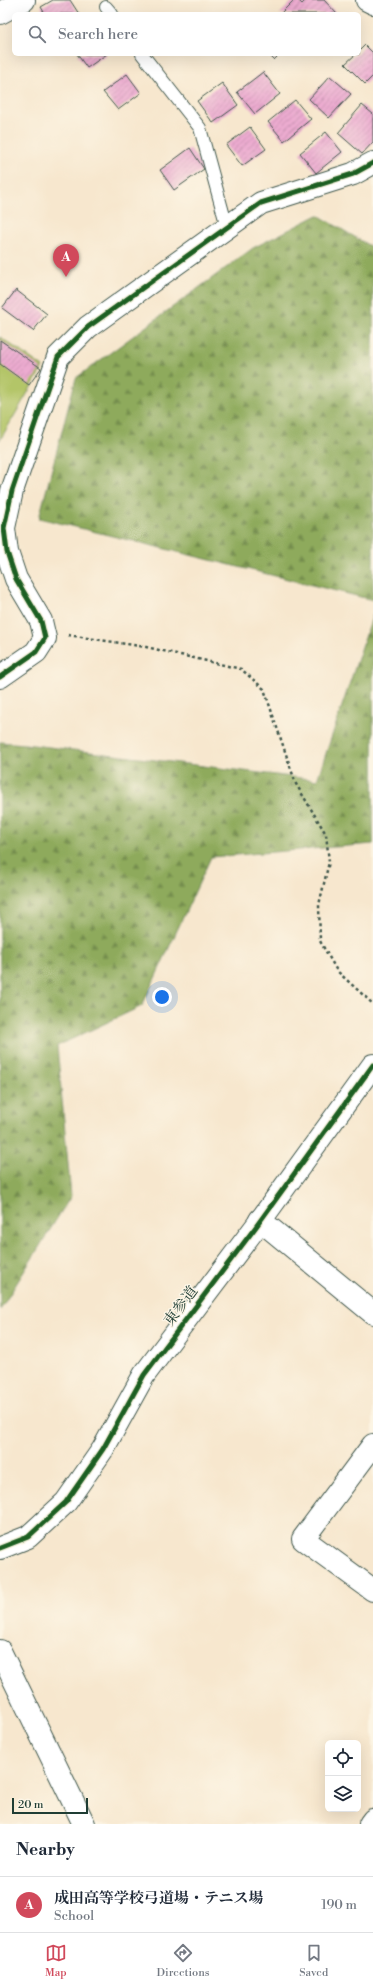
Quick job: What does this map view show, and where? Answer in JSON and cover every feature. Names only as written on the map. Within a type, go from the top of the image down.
[{"type":"street","points":[[0,13],[24,0]]},
{"type":"street","points":[[367,0],[373,3]]},
{"type":"street","points":[[0,677],[36,652],[45,638],[40,621],[16,579],[7,552],[4,528],[12,491],[58,357],[88,327],[261,203],[353,174],[373,162]]},
{"type":"street","name":"東参道","points":[[0,1548],[28,1536],[66,1502],[103,1449],[144,1376],[373,1065]]},
{"type":"street","points":[[260,1220],[373,1313]]},
{"type":"street","points":[[373,1445],[303,1539],[373,1590]]},
{"type":"street","points":[[0,1651],[84,1824]]},
{"type":"street","points":[[370,1824],[373,1820]]},
{"type":"lane","points":[[144,56],[200,128],[227,227]]},
{"type":"path","points":[[43,632],[146,647],[241,668],[264,689],[296,784],[326,834],[329,862],[319,905],[320,941],[337,971],[373,1004]]},
{"type":"green space","points":[[318,215],[373,248],[373,600],[39,518],[76,378],[253,248]]},
{"type":"green space","points":[[0,337],[43,367],[0,440]]},
{"type":"green space","points":[[373,614],[373,844],[211,857],[142,1006],[57,1046],[71,1196],[0,1310],[0,742],[317,780]]},
{"type":"building","points":[[53,0],[70,0],[78,12],[44,12],[41,7]]},
{"type":"building","points":[[294,0],[298,0],[302,4],[306,0],[324,0],[335,12],[282,12]]},
{"type":"building","points":[[365,45],[373,53],[373,76],[365,84],[345,64],[354,56],[361,56],[361,49]]},
{"type":"building","points":[[78,56],[104,56],[87,68]]},
{"type":"building","points":[[270,56],[278,56],[274,60]]},
{"type":"building","points":[[263,72],[280,94],[255,114],[237,92]]},
{"type":"building","points":[[127,74],[141,93],[118,110],[103,92]]},
{"type":"building","points":[[330,76],[351,94],[329,118],[309,99]]},
{"type":"building","points":[[222,83],[238,105],[213,123],[197,101]]},
{"type":"building","points":[[295,100],[311,119],[284,141],[268,122]]},
{"type":"building","points":[[362,105],[373,114],[373,142],[362,154],[338,133]]},
{"type":"building","points":[[250,127],[266,149],[242,166],[226,145]]},
{"type":"building","points":[[326,132],[342,152],[316,173],[300,153]]},
{"type":"building","points":[[190,148],[204,169],[174,190],[160,170]]},
{"type":"building","points":[[16,290],[47,314],[33,331],[2,308]]},
{"type":"building","points":[[0,340],[41,368],[29,385],[0,364]]},
{"type":"cycle path","points":[[0,677],[36,652],[45,638],[41,621],[16,579],[7,552],[4,528],[12,491],[58,357],[88,327],[261,203],[353,174],[373,163]]},
{"type":"cycle path","points":[[0,1548],[28,1537],[66,1502],[103,1449],[144,1375],[255,1228],[373,1065]]},
{"type":"place","name":"成田高等学校弓道場・テニス場","points":[[66,277]]}]
